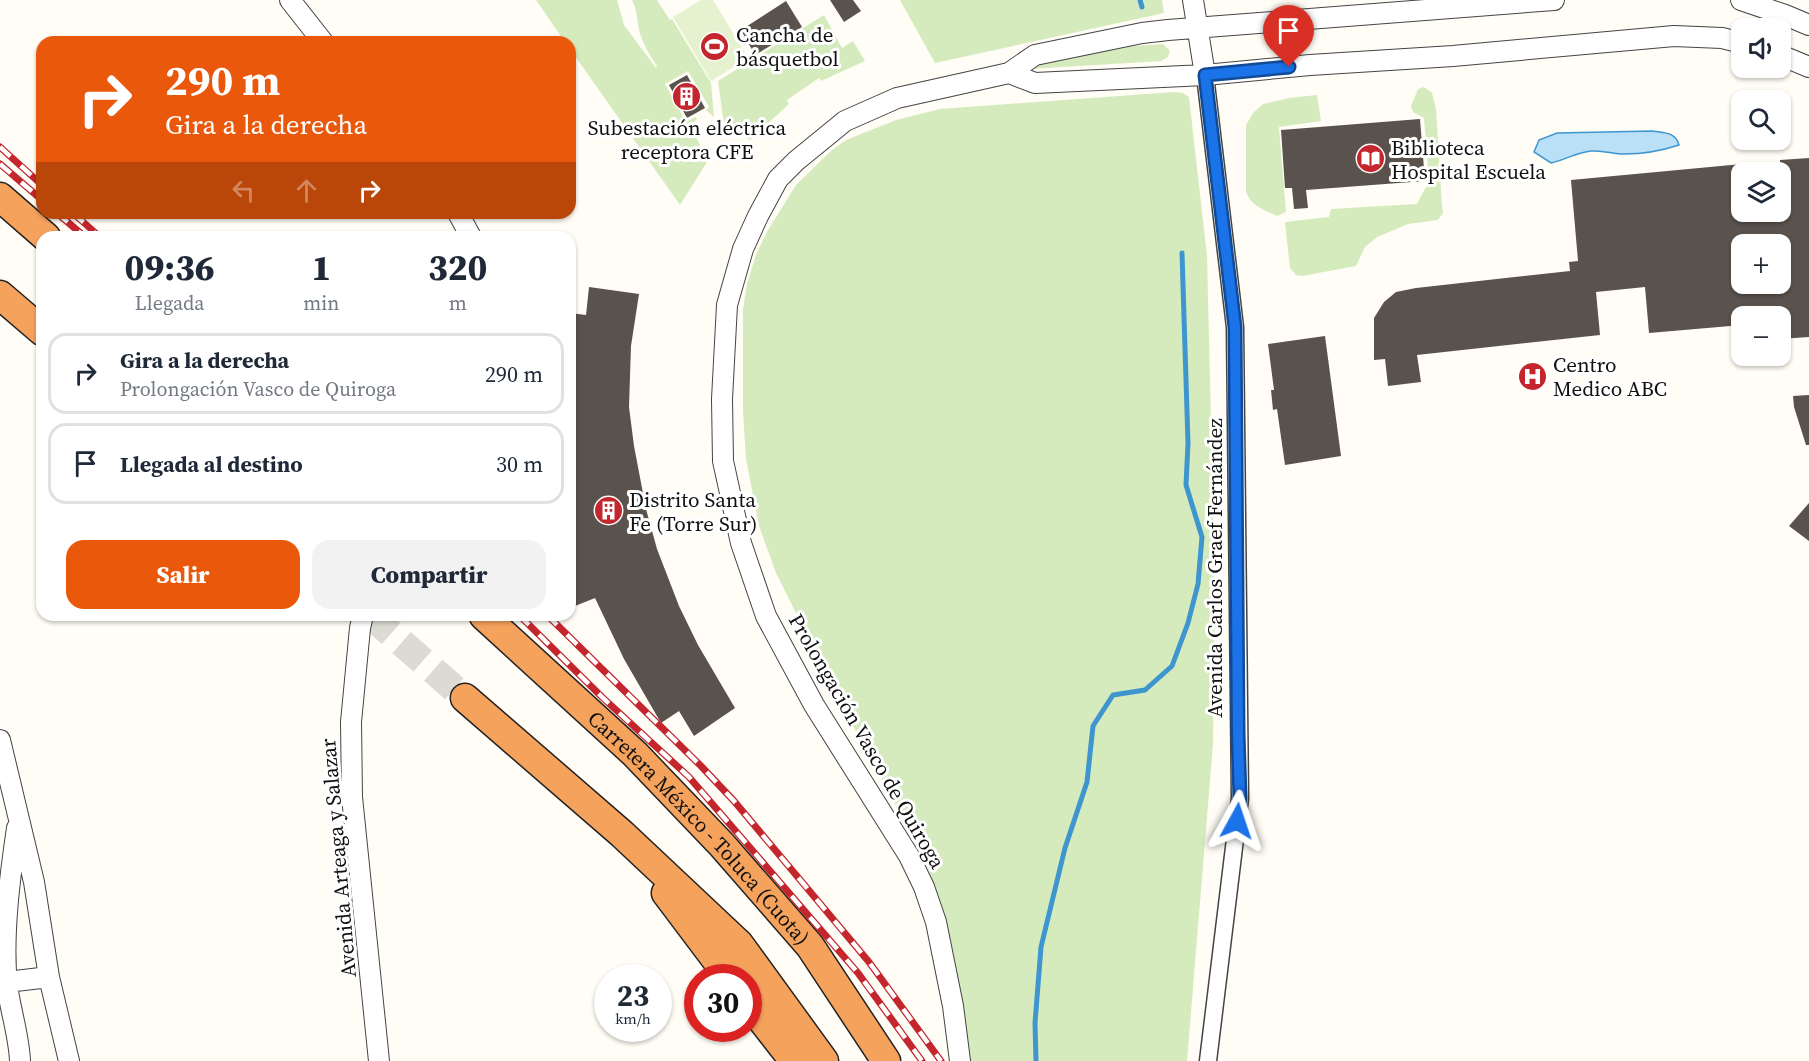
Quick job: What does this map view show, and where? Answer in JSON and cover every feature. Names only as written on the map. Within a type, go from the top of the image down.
[{"type":"highway","points":[[0,197],[39,231]]},
{"type":"highway","points":[[0,295],[36,326]]},
{"type":"highway","name":"Carretera México - Toluca (Cuota)","points":[[490,621],[636,754],[722,845],[810,946],[886,1061]]},
{"type":"highway","points":[[465,699],[622,834],[739,944],[824,1061]]},
{"type":"highway","points":[[622,834],[720,964]]},
{"type":"highway","points":[[762,1020],[794,1061]]},
{"type":"street","points":[[290,0],[318,36]]},
{"type":"street","points":[[1193,0],[1205,75]]},
{"type":"street","name":"Prolongación Vasco de Quiroga","points":[[960,1061],[953,1006],[936,922],[924,887],[903,847],[814,705],[766,616],[741,543],[723,461],[722,399],[727,305],[743,249],[778,179],[796,161],[845,121],[897,98],[1009,73],[1035,55],[1142,33],[1198,27],[1554,0]]},
{"type":"street","points":[[1741,0],[1809,25]]},
{"type":"street","name":"Prolongación Vasco de Quiroga","points":[[1009,73],[1035,82],[1205,75],[1310,64],[1453,56],[1674,36],[1731,40]]},
{"type":"street","points":[[1791,60],[1809,67]]},
{"type":"street","name":"Avenida Carlos Graef Fernández","points":[[1205,75],[1235,327],[1240,798],[1209,1061]]},
{"type":"street","name":"Avenida Arteaga y Salazar","points":[[362,621],[351,722],[352,797],[379,1061]]},
{"type":"street","points":[[0,740],[34,882],[49,977],[69,1061]]},
{"type":"street","points":[[18,817],[11,868],[7,982],[20,1061]]},
{"type":"street","points":[[7,982],[49,977]]},
{"type":"green space","points":[[536,0],[617,0],[624,25],[656,68],[640,35],[632,0],[657,0],[670,20],[672,19],[711,83],[714,117],[706,110],[709,107],[688,71],[665,84],[686,122],[695,117],[697,119],[691,125],[707,162],[680,205],[576,58],[576,36],[561,36]]},
{"type":"green space","name":"Cancha de básquetbol","points":[[701,0],[713,0],[748,58],[711,81],[673,17]]},
{"type":"green space","points":[[900,0],[1162,0],[1164,13],[935,63]]},
{"type":"green space","points":[[824,15],[842,48],[853,41],[865,61],[821,81],[819,78],[787,100],[789,104],[750,140],[724,125],[718,81]]},
{"type":"green space","points":[[1163,44],[1170,51],[1168,57],[1161,61],[1030,69],[1031,64],[1133,46]]},
{"type":"green space","points":[[1424,87],[1432,93],[1436,109],[1443,213],[1438,220],[1408,224],[1377,237],[1365,247],[1356,266],[1302,276],[1296,275],[1290,268],[1285,222],[1329,217],[1331,209],[1417,204],[1429,181],[1424,118],[1413,112],[1411,106],[1418,89]]},
{"type":"green space","points":[[1183,93],[1189,97],[1207,256],[1215,586],[1213,744],[1187,1061],[970,1061],[951,943],[933,881],[920,850],[845,711],[776,573],[759,526],[746,459],[743,412],[743,309],[747,284],[756,254],[796,185],[832,150],[846,140],[896,120],[940,109]]},
{"type":"green space","points":[[1317,95],[1321,121],[1279,127],[1286,212],[1277,216],[1255,204],[1246,192],[1246,125],[1253,113],[1263,104]]},
{"type":"water","points":[[1653,131],[1672,135],[1679,145],[1638,153],[1586,152],[1551,163],[1534,152],[1539,140],[1557,133]]},
{"type":"building","points":[[830,0],[853,0],[861,11],[844,22]]},
{"type":"building","points":[[786,1],[802,27],[755,55],[741,30]]},
{"type":"building","name":"Subestación eléctrica receptora CFE","points":[[687,75],[705,108],[687,118],[669,85]]},
{"type":"building","points":[[1420,119],[1425,181],[1306,190],[1308,208],[1294,209],[1292,188],[1285,188],[1281,130]]},
{"type":"building","points":[[1809,158],[1809,337],[1791,338],[1791,306],[1731,306],[1731,326],[1649,333],[1645,287],[1596,292],[1600,335],[1417,355],[1421,382],[1388,386],[1385,359],[1374,360],[1374,318],[1384,302],[1396,292],[1570,271],[1569,262],[1578,261],[1571,180],[1731,165],[1731,222],[1791,222],[1791,162],[1780,162],[1780,160]]},
{"type":"building","name":"Distrito Santa Fe (Torre Sur)","points":[[589,287],[639,294],[631,346],[629,407],[646,509],[657,549],[679,606],[698,645],[735,708],[694,736],[679,711],[661,723],[624,659],[595,598],[576,606],[576,314],[586,315]]},
{"type":"building","points":[[1325,336],[1341,456],[1285,465],[1277,409],[1273,410],[1271,390],[1274,390],[1268,344]]},
{"type":"building","points":[[1809,395],[1809,445],[1806,445],[1794,407],[1793,396]]},
{"type":"building","points":[[1809,503],[1809,541],[1789,526]]},
{"type":"waterway","points":[[1140,0],[1142,7]]},
{"type":"waterway","points":[[1036,1061],[1035,1023],[1041,947],[1065,848],[1087,782],[1093,726],[1113,695],[1145,690],[1172,666],[1188,623],[1198,584],[1202,537],[1186,485],[1188,443],[1182,253]]},
{"type":"tunnel","points":[[377,621],[465,698]]},
{"type":"railway","points":[[0,147],[36,180]]},
{"type":"railway","points":[[0,164],[36,195]]},
{"type":"railway","points":[[64,219],[78,231]]},
{"type":"railway","points":[[80,219],[93,231]]},
{"type":"railway","points":[[525,621],[603,698],[689,777],[858,973],[922,1061]]},
{"type":"railway","points":[[553,621],[734,801],[869,962],[941,1061]]},
{"type":"place","name":"Cancha de básquetbol","points":[[715,46]]},
{"type":"place","name":"Subestación eléctrica receptora CFE","points":[[687,96]]},
{"type":"place","name":"Biblioteca Hospital Escuela","points":[[1370,159]]},
{"type":"place","name":"Centro Medico ABC","points":[[1532,376]]},
{"type":"place","name":"Distrito Santa Fe (Torre Sur)","points":[[608,511]]},
{"type":"route","points":[[1237,821],[1240,798],[1235,327],[1205,75],[1289,67]]}]
